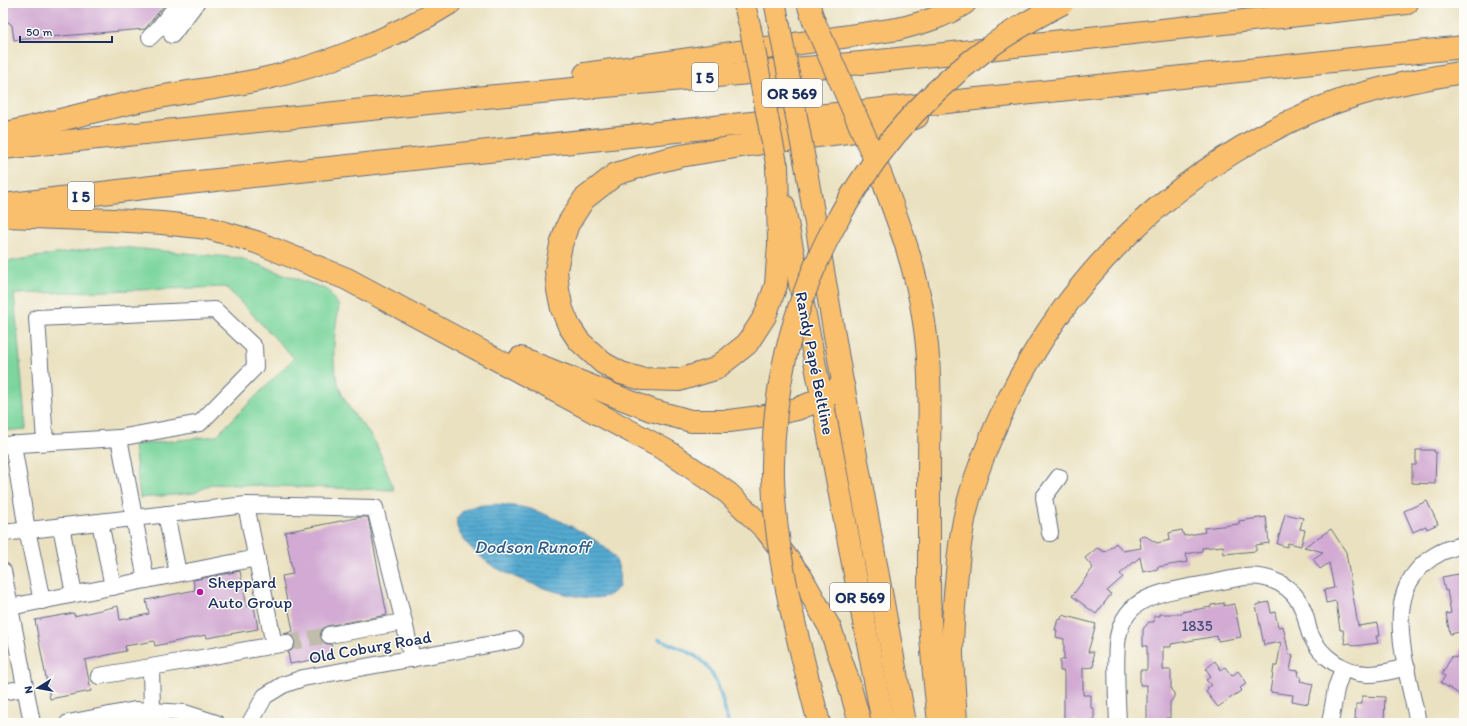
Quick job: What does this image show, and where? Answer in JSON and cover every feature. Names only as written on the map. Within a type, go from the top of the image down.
[{"type":"highway","points":[[3,134],[145,100],[264,79],[320,63],[383,38],[437,12],[450,3]]},
{"type":"highway","points":[[485,97],[549,79],[898,29],[936,18],[965,3]]},
{"type":"highway","points":[[819,723],[790,607],[776,524],[773,480],[774,434],[778,401],[789,345],[801,302],[817,260],[837,219],[864,176],[905,123],[949,80],[984,51],[1022,26],[1064,3]]},
{"type":"highway","name":"I 5","points":[[3,148],[485,97],[861,64],[1407,3]]},
{"type":"highway","points":[[811,11],[873,155],[904,237],[917,287],[924,322],[928,351],[930,402],[929,583],[939,723]]},
{"type":"highway","name":"I 5","points":[[3,205],[160,186],[1464,47]]},
{"type":"highway","points":[[956,723],[952,654],[960,544],[967,504],[984,453],[1020,376],[1039,344],[1085,280],[1125,236],[1189,182],[1221,158],[1309,112],[1366,92],[1397,84],[1464,72]]},
{"type":"highway","points":[[777,166],[779,244],[776,285],[765,316],[747,344],[715,369],[679,380],[642,379],[621,373],[603,363],[579,341],[569,326],[562,309],[558,290],[556,270],[561,245],[568,224],[584,199],[616,174],[680,156],[748,145],[894,126],[964,100]]},
{"type":"highway","points":[[3,216],[162,223],[208,228],[256,242],[347,280],[369,291],[426,320],[669,452],[728,494],[766,530],[802,578],[830,628],[848,680],[860,723]]},
{"type":"highway","points":[[426,320],[651,410],[691,421],[729,421],[760,417],[797,409],[822,399],[843,385]]},
{"type":"highway","name":"Randy Papé Beltline","points":[[843,385],[905,723]]},
{"type":"highway","name":"Randy Papé Beltline","points":[[822,399],[883,723]]},
{"type":"main road","name":"Randy Papé Beltline","points":[[744,3],[750,27],[822,399]]},
{"type":"main road","name":"Randy Papé Beltline","points":[[775,3],[805,162],[843,385]]},
{"type":"street","points":[[166,36],[158,29],[179,3]]},
{"type":"street","points":[[166,36],[188,3]]},
{"type":"street","points":[[166,36],[196,3]]},
{"type":"street","points":[[166,36],[204,3]]},
{"type":"street","points":[[42,601],[8,445],[119,438],[200,423],[255,367],[254,347],[215,310],[37,318],[45,442]]},
{"type":"street","points":[[119,438],[146,580]]},
{"type":"street","points":[[1050,533],[1044,497],[1059,477]]},
{"type":"street","points":[[3,533],[246,505],[375,508],[412,659]]},
{"type":"street","points":[[99,676],[280,644],[257,558],[246,505]]},
{"type":"street","points":[[166,514],[178,574]]},
{"type":"street","points":[[100,522],[113,587]]},
{"type":"street","points":[[61,526],[74,594]]},
{"type":"street","points":[[1418,723],[1407,667],[1401,624],[1402,604],[1407,586],[1416,571],[1424,562],[1445,550],[1464,545]]},
{"type":"street","points":[[10,607],[257,558]]},
{"type":"street","points":[[3,571],[32,723]]},
{"type":"street","points":[[1118,723],[1117,643],[1122,625],[1136,604],[1144,599],[1159,594],[1244,577],[1260,576],[1276,581],[1288,589],[1300,602],[1316,645],[1328,657],[1343,668],[1368,674],[1407,667]]},
{"type":"street","points":[[329,635],[404,622]]},
{"type":"street","name":"Old Coburg Road","points":[[250,723],[265,696],[283,685],[303,678],[515,640]]},
{"type":"street","points":[[151,667],[152,711]]},
{"type":"street","points":[[1330,723],[1336,689],[1343,668]]},
{"type":"street","points":[[3,692],[25,688]]},
{"type":"street","points":[[78,722],[135,710],[185,713],[216,723]]},
{"type":"green space","points":[[109,246],[240,258],[328,290],[339,306],[334,345],[335,370],[338,382],[349,407],[376,444],[394,490],[211,484],[195,493],[140,498],[134,445],[216,436],[294,358],[226,287],[14,294],[26,429],[3,431],[3,262]]},
{"type":"water","name":"Dodson Runoff","points":[[494,504],[521,507],[540,512],[575,528],[598,542],[616,560],[619,572],[619,587],[607,596],[596,598],[582,597],[549,590],[503,572],[493,566],[469,546],[457,528],[457,520],[461,513],[472,507]]},
{"type":"building","points":[[3,3],[166,3],[145,29],[14,40],[12,25],[3,18]]},
{"type":"building","points":[[1416,450],[1434,450],[1434,452],[1436,452],[1435,484],[1412,483],[1412,465],[1416,465]]},
{"type":"building","points":[[1427,501],[1438,524],[1427,529],[1426,526],[1413,532],[1404,511]]},
{"type":"building","points":[[1285,514],[1303,518],[1300,529],[1305,530],[1301,546],[1288,543],[1287,547],[1277,544]]},
{"type":"building","points":[[361,517],[368,517],[387,615],[323,628],[320,631],[320,637],[325,644],[331,644],[333,656],[290,664],[288,652],[295,646],[295,642],[293,637],[289,634],[284,634],[293,631],[282,576],[293,574],[285,532]]},
{"type":"building","points":[[1266,517],[1269,543],[1256,545],[1256,551],[1224,554],[1223,546],[1202,548],[1202,551],[1186,554],[1188,562],[1157,567],[1158,569],[1143,572],[1140,557],[1120,574],[1123,577],[1107,591],[1111,594],[1096,614],[1072,596],[1093,568],[1085,558],[1097,548],[1105,552],[1116,543],[1123,551],[1141,548],[1139,537],[1145,536],[1157,543],[1170,540],[1169,533],[1172,532],[1182,530],[1184,536],[1205,532],[1204,528],[1239,524],[1239,521]]},
{"type":"building","points":[[1331,529],[1346,552],[1358,626],[1378,623],[1380,636],[1376,636],[1378,643],[1354,646],[1350,643],[1345,644],[1343,630],[1340,630],[1336,601],[1326,603],[1324,590],[1334,588],[1329,563],[1320,569],[1313,559],[1323,552],[1304,547]]},
{"type":"building","points":[[240,571],[247,607],[254,606],[258,629],[207,638],[206,635],[155,646],[154,641],[125,646],[126,651],[85,660],[91,691],[50,699],[35,620],[74,613],[74,616],[118,606],[120,620],[149,614],[146,600],[195,590],[193,580]]},
{"type":"building","points":[[1464,573],[1464,631],[1450,634],[1446,614],[1451,613],[1447,590],[1445,591],[1442,577]]},
{"type":"building","points":[[1269,602],[1271,613],[1275,612],[1278,627],[1283,626],[1289,654],[1293,655],[1290,670],[1299,671],[1298,676],[1301,677],[1300,681],[1313,684],[1308,704],[1292,701],[1293,695],[1270,692],[1274,666],[1277,666],[1281,642],[1264,645],[1256,605]]},
{"type":"building","points":[[1224,603],[1224,606],[1234,604],[1241,637],[1218,641],[1217,636],[1171,644],[1171,647],[1163,647],[1163,670],[1171,670],[1171,690],[1174,693],[1174,697],[1170,702],[1170,718],[1166,718],[1167,723],[1147,723],[1147,685],[1140,685],[1140,670],[1147,670],[1147,646],[1143,646],[1143,629],[1149,622],[1154,622],[1154,616],[1160,616],[1160,614],[1182,614],[1182,612]]},
{"type":"building","points":[[1062,615],[1096,624],[1088,652],[1093,652],[1094,667],[1083,668],[1083,695],[1091,695],[1091,708],[1094,708],[1094,723],[1077,723],[1077,720],[1064,720],[1064,671],[1060,671],[1060,660],[1064,660],[1064,639],[1056,637],[1057,630],[1055,630],[1058,619],[1061,620]]},
{"type":"building","points":[[1464,645],[1464,697],[1441,683],[1445,676],[1442,674],[1452,656],[1456,658]]},
{"type":"building","points":[[1215,661],[1221,670],[1225,667],[1232,676],[1238,671],[1247,683],[1240,688],[1242,690],[1218,707],[1206,692],[1208,690],[1207,688],[1211,685],[1206,680],[1210,677],[1210,675],[1206,669]]},
{"type":"building","points":[[1362,696],[1385,697],[1384,720],[1355,719],[1356,704],[1362,704]]},
{"type":"waterway","points":[[658,639],[692,654],[707,667],[713,675],[721,694],[728,723]]},
{"type":"tunnel","points":[[286,643],[329,635]]},
{"type":"place","name":"Sheppard Auto Group","points":[[200,592]]}]
